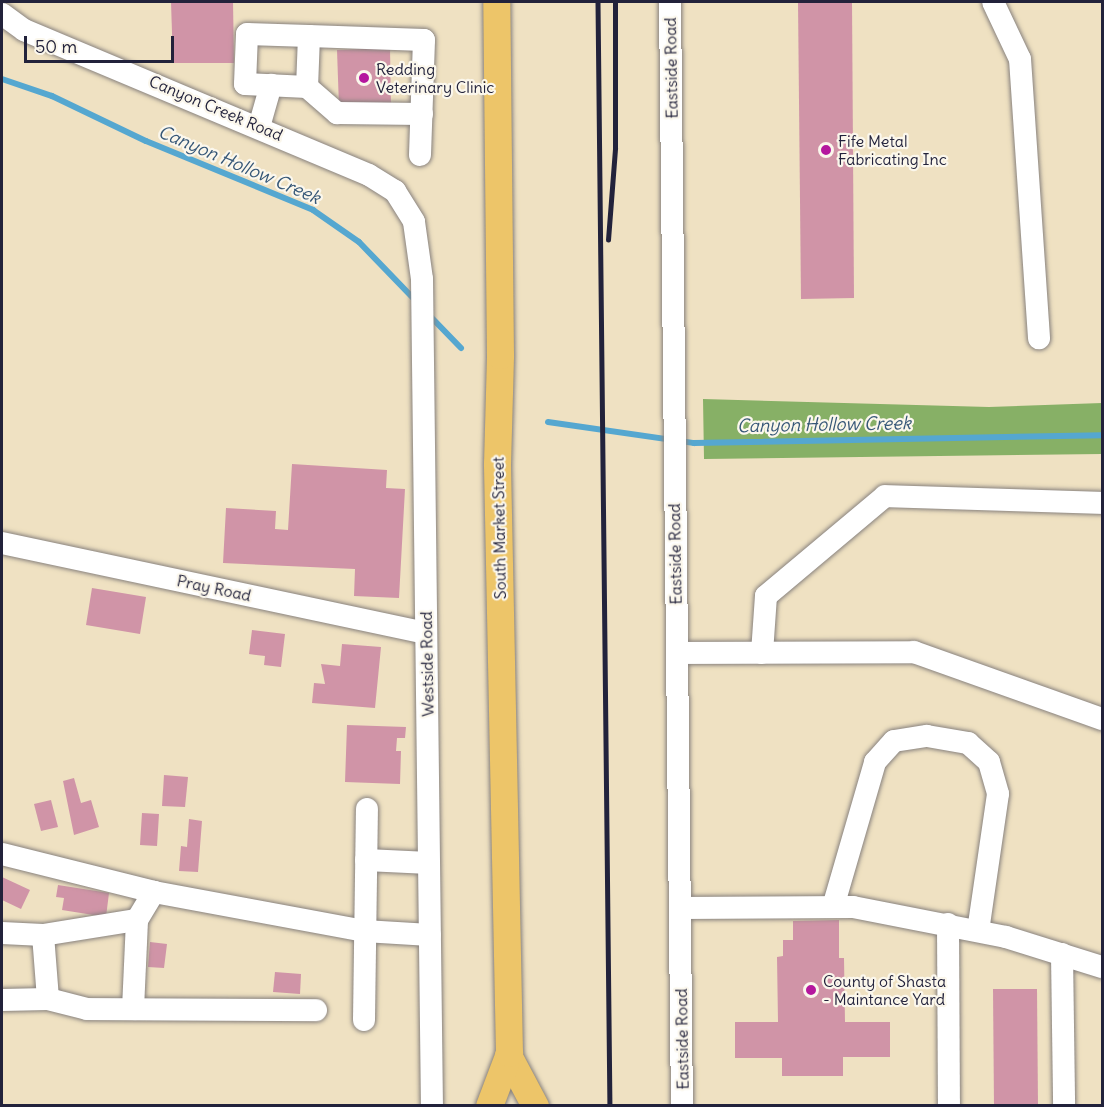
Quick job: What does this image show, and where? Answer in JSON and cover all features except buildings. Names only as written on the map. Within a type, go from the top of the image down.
[{"type":"main road","name":"South Market Street","points":[[491,1105],[508,1055],[497,464],[500,355],[496,2]]},
{"type":"main road","name":"South Market Street","points":[[508,1055],[536,1106]]},
{"type":"street","name":"Eastside Road","points":[[670,2],[682,1106]]},
{"type":"street","points":[[993,2],[1020,59],[1039,338]]},
{"type":"street","name":"Canyon Creek Road","points":[[4,20],[379,180],[403,201],[414,222]]},
{"type":"street","points":[[420,155],[422,114],[424,40],[247,34],[246,84],[307,87],[337,113],[422,114]]},
{"type":"street","points":[[307,87],[309,36]]},
{"type":"street","points":[[259,127],[271,85]]},
{"type":"street","name":"Westside Road","points":[[414,222],[422,279],[432,1106]]},
{"type":"street","points":[[762,653],[766,596],[885,496],[1102,503]]},
{"type":"street","name":"Pray Road","points":[[2,543],[426,633]]},
{"type":"street","points":[[677,653],[914,652],[1102,720]]},
{"type":"street","points":[[833,907],[875,762],[894,741],[927,736],[968,743],[989,762],[998,794],[978,931]]},
{"type":"street","points":[[364,1020],[367,809]]},
{"type":"street","points":[[2,854],[154,892],[364,931],[430,935]]},
{"type":"street","points":[[366,860],[429,863]]},
{"type":"street","points":[[133,1010],[137,920],[154,892]]},
{"type":"street","points":[[680,908],[833,907],[888,912],[978,931],[1102,967]]},
{"type":"street","points":[[2,933],[43,935],[137,920]]},
{"type":"street","points":[[948,924],[949,1106]]},
{"type":"street","points":[[43,935],[48,999]]},
{"type":"street","points":[[1062,954],[1064,1106]]},
{"type":"street","points":[[2,1000],[48,999],[87,1009],[316,1010]]},
{"type":"street","points":[[471,1106],[491,1105]]},
{"type":"green space","points":[[703,399],[989,407],[1102,403],[1102,454],[704,459]]},
{"type":"waterway","name":"Canyon Hollow Creek","points":[[2,79],[52,96],[146,141],[313,210],[359,242],[416,301]]},
{"type":"waterway","name":"Canyon Hollow Creek","points":[[429,315],[461,348]]},
{"type":"waterway","name":"Canyon Hollow Creek","points":[[548,422],[694,443],[1102,435]]},
{"type":"railway","points":[[598,2],[610,1106]]},
{"type":"railway","points":[[608,240],[615,148],[615,2]]},
{"type":"place","name":"Redding Veterinary Clinic","points":[[364,78]]},
{"type":"place","name":"Fife Metal Fabricating Inc","points":[[826,150]]},
{"type":"place","name":"County of Shasta - Maintance Yard","points":[[811,990]]}]
